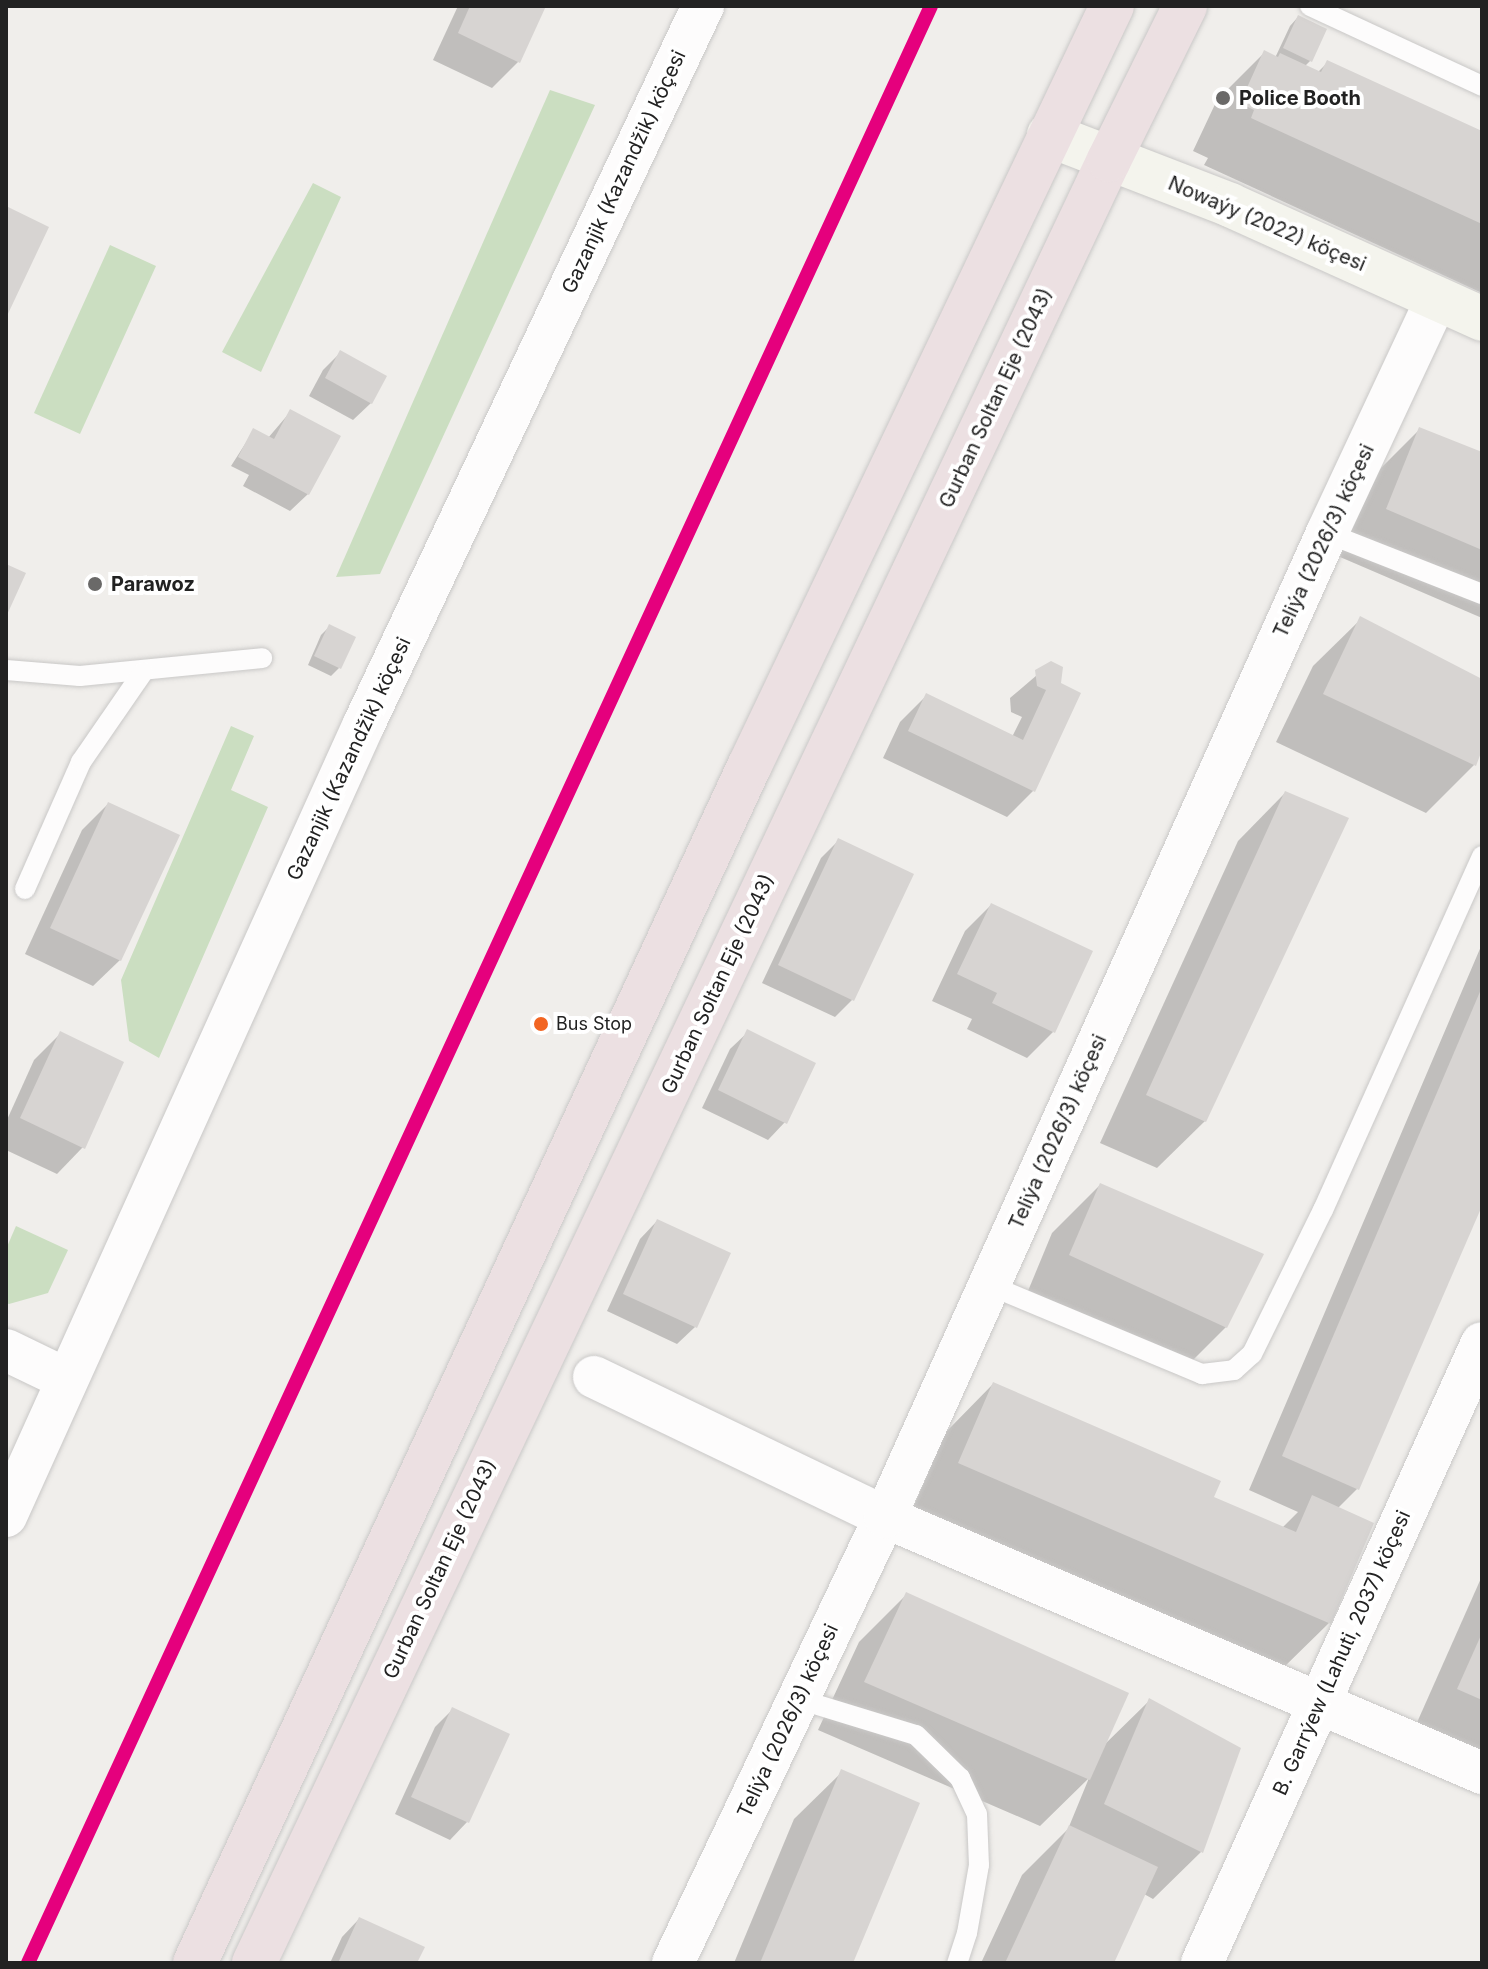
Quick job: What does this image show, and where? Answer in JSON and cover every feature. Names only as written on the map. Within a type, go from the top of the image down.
[{"type":"highway","points":[[195,1963],[743,782],[1112,6]]},
{"type":"highway","name":"Gurban Soltan Eje (2043)","points":[[254,1963],[1109,160],[1185,6]]},
{"type":"street","name":"Gazanjik (Kazandžik) köçesi","points":[[6,1516],[364,724],[703,6]]},
{"type":"street","name":"Nowaýy (2022) köçesi","points":[[1049,135],[1230,205],[1482,319]]},
{"type":"street","name":"Teliýa (2026/3) köçesi","points":[[673,1963],[885,1517],[1327,533],[1437,298]]},
{"type":"street","name":"B. Garrýew (Lahuti, 2037) köçesi","points":[[1202,1963],[1482,1343]]},
{"type":"street","points":[[6,1350],[66,1379]]},
{"type":"street","points":[[594,1377],[885,1517],[1482,1773]]},
{"type":"lane","points":[[1310,6],[1482,86]]},
{"type":"lane","points":[[1327,533],[1482,594]]},
{"type":"lane","points":[[6,670],[80,676],[262,658]]},
{"type":"lane","points":[[25,889],[81,762],[143,672]]},
{"type":"lane","points":[[989,1285],[1202,1374],[1234,1370],[1252,1354],[1323,1210],[1482,856]]},
{"type":"lane","points":[[798,1699],[916,1735],[960,1778],[977,1814],[979,1865],[967,1933],[957,1963]]},
{"type":"green space","points":[[550,90],[595,105],[380,574],[336,577]]},
{"type":"green space","points":[[313,183],[341,197],[261,372],[222,352]]},
{"type":"green space","points":[[110,245],[156,266],[80,434],[34,413]]},
{"type":"green space","points":[[231,726],[254,736],[231,790],[268,807],[159,1058],[129,1041],[121,980]]},
{"type":"green space","points":[[16,1226],[68,1250],[48,1293],[9,1304],[6,1303],[6,1249]]},
{"type":"building","points":[[470,6],[546,6],[520,63],[458,33]]},
{"type":"building","points":[[1298,15],[1327,29],[1312,62],[1283,48]]},
{"type":"building","points":[[1264,50],[1278,57],[1280,53],[1321,72],[1327,60],[1482,131],[1482,224],[1251,118],[1254,110],[1240,103]]},
{"type":"building","points":[[6,206],[49,227],[6,318]]},
{"type":"building","points":[[340,350],[387,376],[372,404],[325,378]]},
{"type":"building","points":[[290,409],[341,436],[309,495],[238,457],[253,428],[274,439]]},
{"type":"building","points":[[1419,427],[1482,452],[1482,550],[1386,509]]},
{"type":"building","points":[[6,564],[26,573],[6,617]]},
{"type":"building","points":[[1360,616],[1482,679],[1482,750],[1476,766],[1323,694]]},
{"type":"building","points":[[329,624],[356,637],[341,669],[314,656]]},
{"type":"building","points":[[1051,661],[1063,667],[1061,683],[1081,693],[1035,792],[908,731],[926,693],[1023,740],[1046,690],[1037,686],[1035,670]]},
{"type":"building","points":[[1285,791],[1349,818],[1206,1122],[1146,1095]]},
{"type":"building","points":[[108,802],[180,835],[121,961],[50,928]]},
{"type":"building","points":[[838,838],[914,874],[854,1001],[778,965]]},
{"type":"building","points":[[991,903],[1093,951],[1055,1033],[992,1003],[997,993],[957,974]]},
{"type":"building","points":[[1482,987],[1482,1206],[1359,1490],[1282,1456]]},
{"type":"building","points":[[747,1029],[816,1063],[787,1124],[718,1090]]},
{"type":"building","points":[[60,1031],[124,1062],[85,1149],[20,1118]]},
{"type":"building","points":[[1100,1183],[1264,1254],[1227,1328],[1069,1255]]},
{"type":"building","points":[[657,1219],[731,1253],[697,1328],[623,1294]]},
{"type":"building","points":[[993,1382],[1221,1481],[1214,1497],[1296,1532],[1312,1495],[1374,1523],[1331,1624],[958,1463]]},
{"type":"building","points":[[906,1592],[1129,1693],[1090,1780],[864,1682]]},
{"type":"building","points":[[1482,1633],[1482,1700],[1457,1689]]},
{"type":"building","points":[[1149,1698],[1241,1748],[1203,1853],[1104,1804]]},
{"type":"building","points":[[452,1707],[510,1734],[469,1823],[411,1797]]},
{"type":"building","points":[[841,1769],[920,1803],[853,1963],[760,1963]]},
{"type":"building","points":[[1069,1825],[1158,1867],[1114,1963],[1005,1963]]},
{"type":"building","points":[[359,1917],[425,1947],[417,1963],[338,1963]]},
{"type":"transit line","points":[[28,1963],[931,6]]},
{"type":"place","name":"Police Booth","points":[[1223,98]]},
{"type":"place","name":"Parawoz","points":[[95,584]]},
{"type":"place","name":"Bus Stop","points":[[541,1024]]}]
